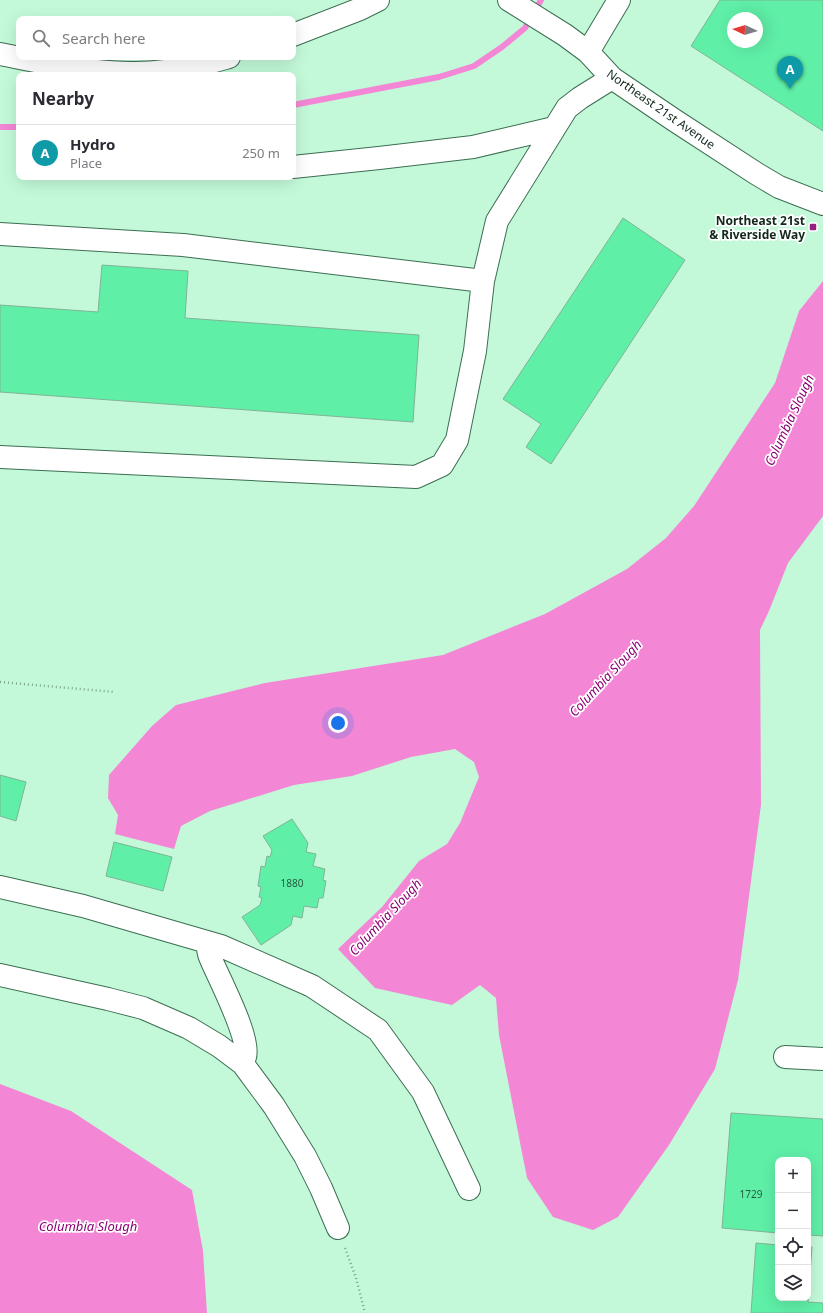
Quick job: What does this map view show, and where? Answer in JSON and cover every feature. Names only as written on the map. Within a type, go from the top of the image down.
[{"type":"street","points":[[296,34],[360,9],[378,0]]},
{"type":"street","name":"Northeast 21st Avenue","points":[[509,0],[565,35],[588,52],[612,78],[674,120],[779,187],[816,201]]},
{"type":"street","points":[[588,52],[619,0]]},
{"type":"street","points":[[0,54],[16,57]]},
{"type":"street","points":[[32,60],[84,70],[110,72]]},
{"type":"street","points":[[166,72],[199,66],[219,60]]},
{"type":"street","points":[[0,457],[416,477],[442,465],[456,440],[475,351],[483,281],[497,220],[567,108],[585,94],[612,78]]},
{"type":"street","points":[[296,167],[473,147],[554,128]]},
{"type":"street","points":[[0,234],[183,245],[483,281]]},
{"type":"street","points":[[0,887],[82,906],[221,946],[312,986],[378,1030],[423,1092],[469,1189]]},
{"type":"street","points":[[207,942],[209,955],[225,989],[240,1028],[246,1049],[245,1057],[241,1062]]},
{"type":"street","points":[[0,975],[143,1008],[189,1028],[219,1046],[241,1062],[260,1085],[305,1156],[321,1188],[338,1228]]},
{"type":"street","points":[[785,1057],[823,1059]]},
{"type":"path","points":[[0,682],[115,692]]},
{"type":"path","points":[[338,1228],[356,1278],[365,1313]]},
{"type":"water","points":[[823,281],[823,516],[788,563],[760,630],[761,805],[738,980],[715,1069],[669,1145],[618,1217],[593,1230],[553,1217],[527,1178],[499,1035],[496,998],[480,985],[452,1005],[375,988],[338,949],[382,907],[419,861],[447,844],[460,823],[479,777],[474,762],[455,749],[411,757],[352,776],[294,785],[210,811],[181,826],[174,849],[115,834],[118,815],[108,798],[109,775],[152,726],[176,705],[265,683],[443,655],[545,614],[627,569],[666,538],[694,506],[775,383],[799,311]]},
{"type":"water","name":"Columbia Slough","points":[[0,1084],[71,1111],[192,1190],[203,1251],[207,1313],[0,1313]]},
{"type":"building","points":[[720,0],[823,0],[823,131],[691,46]]},
{"type":"building","points":[[623,218],[685,260],[551,464],[526,447],[541,424],[503,399]]},
{"type":"building","points":[[102,265],[188,271],[185,318],[419,335],[413,422],[0,392],[0,305],[98,312]]},
{"type":"building","points":[[0,775],[26,782],[16,821],[0,816]]},
{"type":"building","points":[[292,819],[308,843],[306,852],[316,854],[313,866],[325,869],[323,880],[326,881],[323,898],[319,898],[317,908],[304,906],[302,918],[293,916],[291,925],[261,945],[242,917],[260,905],[262,898],[259,897],[261,887],[258,886],[261,866],[265,867],[267,856],[270,857],[272,850],[263,836]]},
{"type":"building","points":[[114,842],[172,857],[163,891],[106,876]]},
{"type":"building","points":[[731,1113],[823,1119],[823,1236],[811,1235],[811,1157],[775,1157],[775,1233],[722,1228]]},
{"type":"building","points":[[756,1243],[775,1245],[775,1301],[808,1301],[823,1303],[823,1313],[751,1313]]},
{"type":"waterway","points":[[296,104],[439,77],[474,66],[502,47],[525,28],[541,0]]},
{"type":"waterway","points":[[0,127],[16,127]]},
{"type":"place","name":"Hydro","points":[[790,89]]},
{"type":"place","name":"Northeast 21st & Riverside Way","points":[[813,227]]}]
